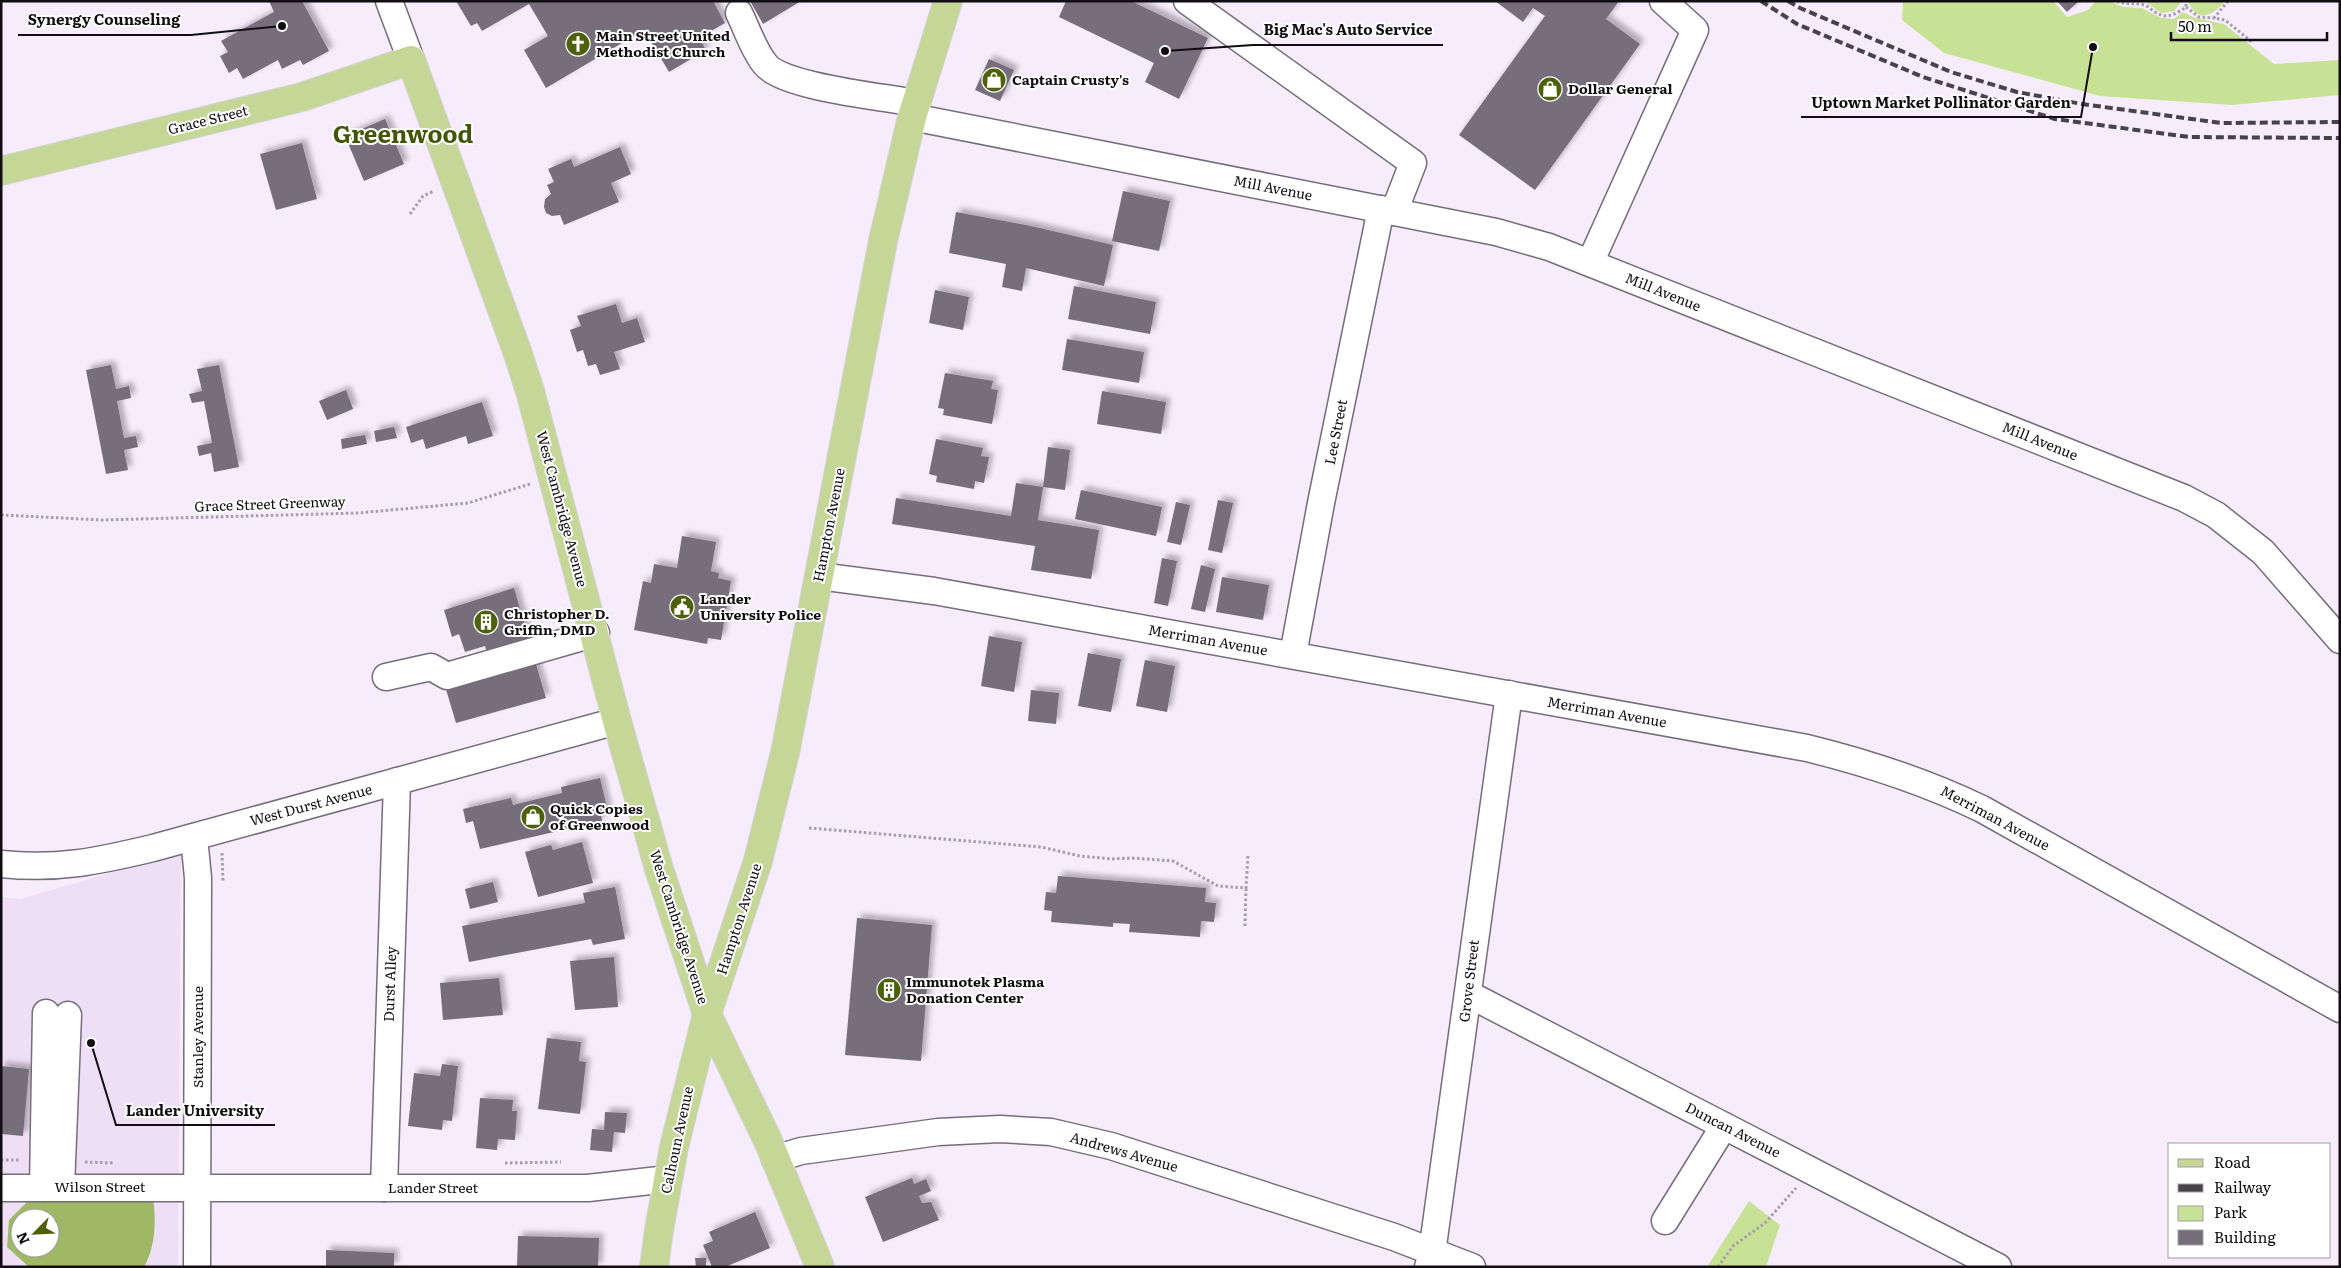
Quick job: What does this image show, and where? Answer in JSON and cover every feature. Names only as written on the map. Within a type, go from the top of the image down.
[{"type":"main road","name":"Hampton Avenue","points":[[707,1014],[758,861],[785,753],[883,241],[914,110],[948,1]]},
{"type":"main road","name":"Grace Street","points":[[1,172],[302,96],[411,60]]},
{"type":"main road","name":"West Cambridge Avenue","points":[[411,60],[517,351],[596,633],[617,721],[660,868],[707,1014],[775,1159],[820,1267]]},
{"type":"main road","name":"Calhoun Avenue","points":[[654,1267],[674,1146],[707,1014]]},
{"type":"street","points":[[389,1],[411,60]]},
{"type":"street","name":"Lee Street","points":[[1187,1],[1412,163],[1388,210],[1322,503],[1294,656]]},
{"type":"street","points":[[1590,263],[1695,30],[1663,1]]},
{"type":"street","name":"Mill Avenue","points":[[738,13],[765,65],[776,73],[803,83],[914,110],[1496,232],[1549,247],[1590,263],[2184,498],[2216,515],[2263,552],[2340,640]]},
{"type":"street","name":"Merriman Avenue","points":[[819,576],[934,590],[1806,748],[1856,760],[1904,775],[1982,809],[2340,1009]]},
{"type":"street","points":[[386,678],[431,667],[447,676],[596,633]]},
{"type":"street","name":"Grove Street","points":[[1430,1260],[1509,694]]},
{"type":"street","name":"West Durst Avenue","points":[[1,864],[48,867],[74,865],[153,848],[617,721]]},
{"type":"street","name":"Durst Alley","points":[[384,1188],[397,781]]},
{"type":"street","name":"Stanley Avenue","points":[[194,837],[198,878],[197,1267]]},
{"type":"street","name":"Duncan Avenue","points":[[1468,994],[1998,1267]]},
{"type":"street","points":[[52,1188],[57,1014]]},
{"type":"street","points":[[1666,1221],[1724,1126]]},
{"type":"street","name":"Andrews Avenue","points":[[775,1159],[801,1151],[938,1132],[1000,1129],[1051,1132],[1111,1146],[1394,1238],[1430,1260],[1472,1267]]},
{"type":"street","name":"Lander Street","points":[[198,1187],[588,1188],[668,1179]]},
{"type":"street","name":"Wilson Street","points":[[1,1188],[198,1187]]},
{"type":"path","points":[[2117,1],[2127,5],[2146,5],[2162,16],[2174,15],[2186,7]]},
{"type":"path","points":[[2186,1],[2186,7]]},
{"type":"path","points":[[2214,18],[2228,1]]},
{"type":"path","points":[[2186,7],[2200,17],[2225,20],[2252,42]]},
{"type":"path","points":[[410,214],[423,196],[438,189]]},
{"type":"path","name":"Grace Street Greenway","points":[[1,515],[102,520],[358,513],[468,503],[536,482]]},
{"type":"path","points":[[809,828],[1041,847],[1080,856],[1112,859],[1132,858],[1173,861],[1218,886],[1246,888]]},
{"type":"path","points":[[1245,926],[1248,856]]},
{"type":"path","points":[[1718,1267],[1733,1246],[1766,1223],[1812,1171]]},
{"type":"shaded area","points":[[181,853],[178,1267],[1,1267],[1,897],[20,899]]},
{"type":"green space","points":[[1903,1],[2053,1],[2067,17],[2088,10],[2096,1],[2108,1],[2124,7],[2142,8],[2161,18],[2174,19],[2183,12],[2195,18],[2224,24],[2274,64],[2340,60],[2340,95],[2232,105],[2100,96],[1944,53],[1902,20]]},
{"type":"green space","points":[[2140,1],[2182,1],[2174,11],[2161,13],[2146,2]]},
{"type":"green space","points":[[2188,1],[2225,1],[2210,14],[2200,15],[2196,13]]},
{"type":"green space","points":[[153,1197],[154,1233],[148,1259],[144,1267],[29,1267],[19,1258],[60,1258],[60,1208],[21,1208],[31,1198]]},
{"type":"green space","points":[[1749,1201],[1780,1225],[1766,1267],[1707,1267]]},
{"type":"green space","points":[[10,1219],[10,1250],[7,1247]]},
{"type":"building","points":[[269,1],[302,1],[329,51],[303,65],[300,60],[282,69],[278,60],[243,79],[237,68],[229,73],[220,56],[228,52],[221,41],[274,12]]},
{"type":"building","name":"Main Street United Methodist Church","points":[[456,1],[713,1],[725,23],[699,38],[706,50],[669,72],[644,30],[546,88],[524,50],[548,36],[529,4],[482,31],[477,23],[471,26]]},
{"type":"building","name":"Main Street United Methodist Church","points":[[750,1],[801,1],[763,24]]},
{"type":"building","points":[[1066,1],[1131,1],[1208,38],[1179,99],[1145,82],[1154,63],[1059,17]]},
{"type":"building","name":"Dollar General","points":[[1495,1],[1619,1],[1606,19],[1640,44],[1535,190],[1459,135],[1545,16],[1533,8],[1523,22]]},
{"type":"building","points":[[2057,1],[2079,1],[2067,12]]},
{"type":"building","name":"Captain Crusty's","points":[[989,59],[1014,70],[1000,101],[975,90]]},
{"type":"building","points":[[385,119],[404,164],[364,181],[345,136]]},
{"type":"building","points":[[302,143],[317,199],[276,210],[260,154]]},
{"type":"building","points":[[620,147],[631,174],[611,183],[619,202],[564,225],[560,215],[552,216],[546,213],[544,207],[545,199],[551,194],[547,185],[554,182],[548,169],[571,159],[574,167]]},
{"type":"building","points":[[1123,191],[1170,201],[1159,251],[1112,241]]},
{"type":"building","points":[[956,212],[1031,226],[1113,245],[1104,286],[1026,268],[1022,291],[1002,287],[1006,264],[949,253]]},
{"type":"building","points":[[1074,286],[1156,302],[1150,334],[1068,319]]},
{"type":"building","points":[[935,290],[969,297],[963,330],[929,323]]},
{"type":"building","points":[[616,304],[622,323],[637,318],[645,342],[614,352],[620,369],[600,375],[596,364],[588,366],[583,350],[577,352],[570,330],[581,326],[577,316]]},
{"type":"building","points":[[1067,339],[1144,352],[1139,383],[1062,370]]},
{"type":"building","points":[[111,365],[116,389],[129,386],[131,398],[117,401],[124,438],[136,436],[138,447],[124,450],[128,470],[106,474],[86,370]]},
{"type":"building","points":[[219,365],[239,467],[214,472],[211,453],[199,456],[197,446],[212,443],[204,401],[192,403],[189,394],[202,391],[197,369]]},
{"type":"building","points":[[945,373],[993,381],[991,389],[998,390],[992,424],[943,415],[944,409],[938,408]]},
{"type":"building","points":[[346,390],[353,409],[327,420],[319,401]]},
{"type":"building","points":[[1102,391],[1166,402],[1161,434],[1097,424]]},
{"type":"building","points":[[482,402],[493,436],[468,444],[466,436],[426,449],[423,439],[411,443],[406,427]]},
{"type":"building","points":[[394,427],[397,438],[376,442],[374,431]]},
{"type":"building","points":[[365,435],[367,444],[342,449],[341,439]]},
{"type":"building","points":[[936,439],[983,448],[981,456],[989,457],[984,483],[975,481],[974,489],[936,482],[937,476],[929,474]]},
{"type":"building","points":[[1048,447],[1070,450],[1065,490],[1043,487]]},
{"type":"building","points":[[1016,483],[1043,487],[1038,520],[1099,530],[1091,579],[1031,570],[1035,546],[892,524],[896,498],[1011,516]]},
{"type":"building","points":[[1081,490],[1162,507],[1156,536],[1075,519]]},
{"type":"building","points":[[1218,500],[1233,503],[1222,553],[1208,550]]},
{"type":"building","points":[[1176,502],[1190,505],[1181,545],[1167,542]]},
{"type":"building","name":"Lander University Police","points":[[682,536],[716,542],[711,571],[719,573],[718,578],[731,581],[721,640],[708,638],[707,644],[634,630],[643,581],[651,583],[654,564],[677,568]]},
{"type":"building","points":[[1162,558],[1177,561],[1168,606],[1154,603]]},
{"type":"building","points":[[1201,565],[1215,569],[1205,612],[1191,609]]},
{"type":"building","points":[[1222,577],[1269,585],[1263,620],[1216,612]]},
{"type":"building","name":"Christopher D. Griffin, DMD","points":[[514,588],[529,640],[487,653],[485,646],[465,652],[459,634],[452,637],[444,610]]},
{"type":"building","points":[[989,636],[1022,642],[1014,692],[981,686]]},
{"type":"building","points":[[1088,653],[1121,659],[1111,712],[1078,706]]},
{"type":"building","points":[[1145,660],[1175,666],[1167,712],[1136,706]]},
{"type":"building","points":[[535,661],[546,698],[456,723],[445,686]]},
{"type":"building","points":[[1031,690],[1059,693],[1056,724],[1028,721]]},
{"type":"building","name":"Quick Copies of Greenwood","points":[[600,778],[608,812],[601,814],[602,821],[480,849],[473,821],[466,823],[463,809],[511,798],[513,805],[562,793],[561,787]]},
{"type":"building","points":[[582,842],[593,883],[538,897],[525,852],[551,845],[553,850]]},
{"type":"building","points":[[1058,876],[1206,888],[1205,902],[1216,903],[1214,922],[1201,921],[1200,937],[1129,932],[1130,924],[1113,923],[1113,927],[1051,922],[1052,911],[1044,910],[1046,892],[1056,893]]},
{"type":"building","points":[[493,882],[498,902],[470,909],[465,889]]},
{"type":"building","points":[[615,887],[625,939],[593,945],[591,939],[469,962],[462,926],[585,903],[583,893]]},
{"type":"building","name":"Immunotek Plasma Donation Center","points":[[857,918],[932,925],[921,1061],[845,1055]]},
{"type":"building","points":[[614,957],[618,1007],[575,1010],[570,961]]},
{"type":"building","points":[[499,978],[503,1015],[443,1020],[440,983]]},
{"type":"building","points":[[547,1038],[581,1042],[579,1061],[586,1062],[580,1114],[538,1109]]},
{"type":"building","points":[[442,1064],[458,1066],[452,1121],[443,1120],[442,1130],[408,1126],[414,1073],[440,1076]]},
{"type":"building","points":[[1,1066],[29,1069],[23,1136],[1,1134]]},
{"type":"building","points":[[480,1098],[513,1100],[512,1111],[517,1111],[515,1140],[498,1139],[497,1150],[476,1148]]},
{"type":"building","points":[[605,1112],[627,1113],[625,1133],[614,1132],[612,1152],[590,1150],[592,1129],[604,1130]]},
{"type":"building","points":[[912,1178],[914,1184],[926,1179],[931,1191],[919,1196],[922,1203],[931,1202],[939,1220],[883,1242],[865,1197]]},
{"type":"building","points":[[755,1212],[770,1248],[725,1267],[712,1267],[703,1245],[713,1241],[709,1232]]},
{"type":"building","points":[[518,1236],[599,1238],[598,1267],[517,1267]]},
{"type":"building","points":[[326,1250],[394,1253],[394,1267],[326,1267]]},
{"type":"building","points":[[695,1258],[706,1258],[706,1267],[696,1267]]},
{"type":"railway","points":[[1761,1],[1797,24],[1923,77],[2055,119],[2189,137],[2340,138]]},
{"type":"railway","points":[[1788,1],[1800,8],[1951,72],[2017,92],[2082,104],[2221,123],[2340,122]]},
{"type":"place","name":"Synergy Counseling","points":[[282,26]]},
{"type":"place","name":"Main Street United Methodist Church","points":[[578,44]]},
{"type":"place","name":"Uptown Market Pollinator Garden","points":[[2093,47]]},
{"type":"place","name":"Big Mac's Auto Service","points":[[1165,51]]},
{"type":"place","name":"Captain Crusty's","points":[[994,80]]},
{"type":"place","name":"Dollar General","points":[[1550,89]]},
{"type":"place","name":"Lander University Police","points":[[682,607]]},
{"type":"place","name":"Christopher D. Griffin, DMD","points":[[486,622]]},
{"type":"place","name":"Quick Copies of Greenwood","points":[[533,817]]},
{"type":"place","name":"Immunotek Plasma Donation Center","points":[[889,990]]},
{"type":"place","name":"Lander University","points":[[91,1043]]},
{"type":"district","name":"Greenwood","points":[[403,135]]}]
